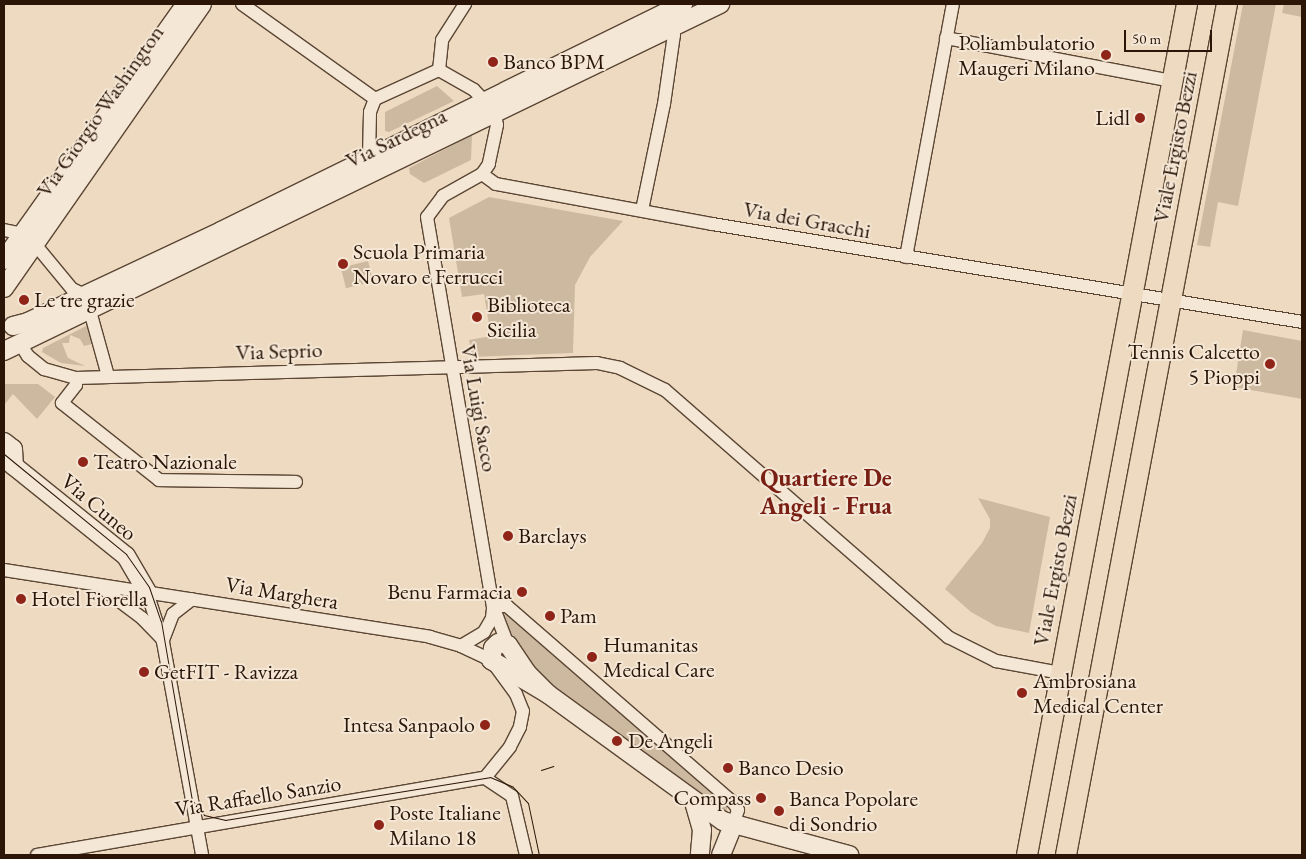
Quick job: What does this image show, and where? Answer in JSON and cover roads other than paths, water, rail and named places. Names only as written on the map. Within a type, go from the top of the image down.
[{"type":"main road","name":"Viale Ergisto Bezzi","points":[[1027,855],[1130,294],[1187,4]]},
{"type":"main road","name":"Viale Ergisto Bezzi","points":[[1066,855],[1226,4]]},
{"type":"street","name":"Via Giorgio Washington","points":[[29,239],[186,4]]},
{"type":"street","name":"Via Giorgio Washington","points":[[29,239],[202,4]]},
{"type":"street","points":[[242,4],[376,99]]},
{"type":"street","points":[[439,70],[442,40],[464,4]]},
{"type":"street","name":"Via Sardegna","points":[[88,303],[490,108],[683,4]]},
{"type":"street","name":"Via Sardegna","points":[[664,15],[720,4]]},
{"type":"street","points":[[906,257],[953,4]]},
{"type":"street","points":[[642,210],[664,104],[674,35],[664,15]]},
{"type":"street","points":[[946,38],[1172,81]]},
{"type":"street","points":[[372,164],[370,112],[376,99],[439,70]]},
{"type":"street","points":[[439,70],[474,90],[490,108],[497,125],[489,164],[482,174]]},
{"type":"street","name":"Via dei Gracchi","points":[[482,174],[496,184],[906,257],[1130,294]]},
{"type":"street","name":"Via Luigi Sacco","points":[[482,174],[443,196],[427,217],[450,367],[493,606],[508,645]]},
{"type":"street","points":[[4,230],[29,239],[72,289],[88,303],[108,376]]},
{"type":"street","points":[[4,260],[29,239]]},
{"type":"street","points":[[4,288],[29,239]]},
{"type":"street","points":[[1130,294],[1302,322]]},
{"type":"street","points":[[21,345],[8,321],[88,303]]},
{"type":"street","points":[[4,351],[21,345],[88,303]]},
{"type":"street","name":"Via Seprio","points":[[21,345],[28,356],[44,369],[76,378],[597,363],[645,378],[666,390],[948,637],[996,661],[1060,673]]},
{"type":"street","points":[[76,378],[76,385],[62,403],[159,480],[296,482]]},
{"type":"street","points":[[4,442],[13,449],[13,465]]},
{"type":"street","name":"Via Cuneo","points":[[13,465],[126,556],[147,592]]},
{"type":"street","name":"Via Marghera","points":[[4,570],[430,637],[461,646],[491,660]]},
{"type":"street","name":"Via Marghera","points":[[96,585],[142,618],[158,633],[163,642]]},
{"type":"street","points":[[147,592],[163,642],[202,855]]},
{"type":"street","points":[[163,642],[173,614],[192,599]]},
{"type":"street","points":[[461,646],[484,632],[492,618],[493,606],[507,606],[734,803],[738,810],[721,855]]},
{"type":"street","points":[[526,855],[512,796],[485,778],[510,747],[520,727],[522,712],[516,694],[491,660],[493,648],[498,643],[508,645],[527,673],[548,694]]},
{"type":"street","points":[[491,660],[548,694],[694,802],[733,825],[849,855]]},
{"type":"street","name":"Via Raffaello Sanzio","points":[[37,855],[485,778]]},
{"type":"street","points":[[694,802],[702,830],[700,855]]},
{"type":"tram line","points":[[4,454],[126,554],[149,587],[161,621],[192,800],[204,815],[225,820],[490,777],[513,787],[528,803],[539,855]]},
{"type":"tram line","points":[[541,770],[553,766]]},
{"type":"place","name":"Poliambulatorio Maugeri Milano","points":[[1106,55]]},
{"type":"place","name":"Banco BPM","points":[[493,62]]},
{"type":"place","name":"Lidl","points":[[1140,118]]},
{"type":"place","name":"Scuola Primaria Novaro e Ferrucci","points":[[343,264]]},
{"type":"place","name":"Le tre grazie","points":[[24,300]]},
{"type":"place","name":"Biblioteca Sicilia","points":[[477,317]]},
{"type":"place","name":"Tennis Calcetto 5 Pioppi","points":[[1270,364]]},
{"type":"place","name":"Teatro Nazionale","points":[[83,462]]},
{"type":"place","name":"Barclays","points":[[508,536]]},
{"type":"place","name":"Benu Farmacia","points":[[522,592]]},
{"type":"place","name":"Hotel Fiorella","points":[[21,599]]},
{"type":"place","name":"Pam","points":[[550,616]]},
{"type":"place","name":"Humanitas Medical Care","points":[[592,657]]},
{"type":"place","name":"GetFIT - Ravizza","points":[[144,672]]},
{"type":"place","name":"Ambrosiana Medical Center","points":[[1022,693]]},
{"type":"place","name":"Intesa Sanpaolo","points":[[485,725]]},
{"type":"place","name":"De Angeli","points":[[617,741]]},
{"type":"place","name":"Banco Desio","points":[[728,768]]},
{"type":"place","name":"Compass","points":[[761,798]]},
{"type":"place","name":"Banca Popolare di Sondrio","points":[[779,811]]},
{"type":"place","name":"Poste Italiane Milano 18","points":[[379,825]]},
{"type":"district","name":"Quartiere De Angeli - Frua","points":[[826,492]]}]
